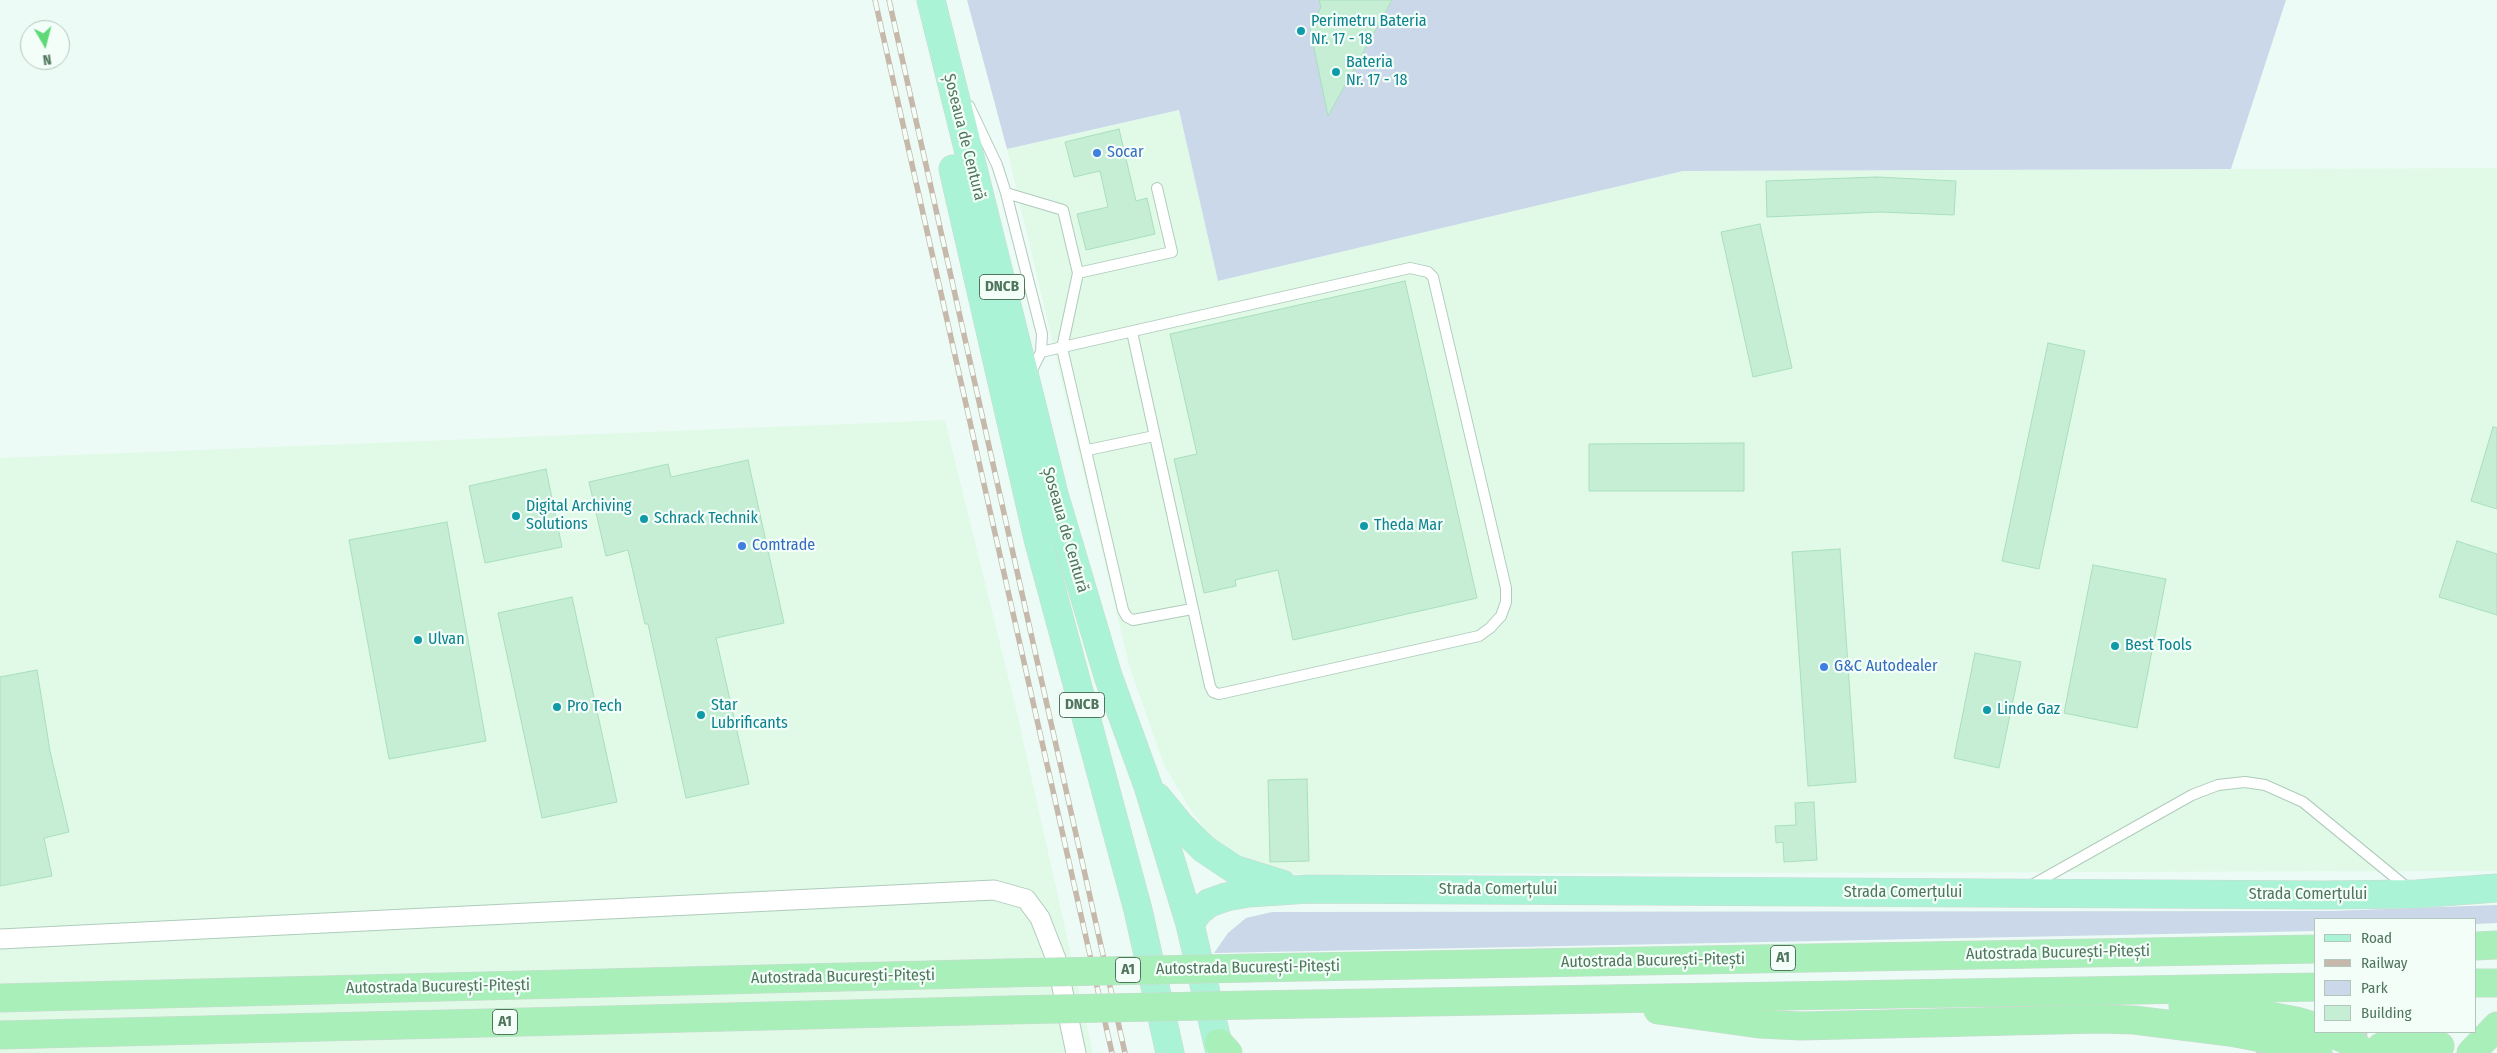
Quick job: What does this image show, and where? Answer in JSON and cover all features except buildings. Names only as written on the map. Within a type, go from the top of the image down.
[{"type":"highway","points":[[2477,946],[2497,945]]},
{"type":"highway","name":"Autostrada București-Pitești","points":[[0,998],[1006,973],[2314,949]]},
{"type":"highway","points":[[2477,983],[2497,983]]},
{"type":"highway","name":"A1","points":[[0,1034],[1250,1005],[2314,987]]},
{"type":"highway","points":[[1745,996],[1841,1008],[2186,1006],[2261,1014],[2314,1027]]},
{"type":"highway","points":[[1590,999],[1714,1019],[1768,1024],[2134,1020],[2230,1032],[2289,1043],[2318,1053]]},
{"type":"highway","points":[[2471,1053],[2497,1026]]},
{"type":"highway","points":[[2330,1033],[2373,1050],[2440,1046]]},
{"type":"main road","name":"Șoseaua de Centură","points":[[913,0],[1044,565],[1133,891],[1170,1053]]},
{"type":"main road","name":"Șoseaua de Centură","points":[[931,0],[1054,494],[1103,659],[1148,786],[1190,924],[1223,1050]]},
{"type":"main road","points":[[1148,786],[1180,825],[1204,850],[1234,869],[1264,880],[1309,889]]},
{"type":"main road","name":"Strada Comerțului","points":[[1309,889],[2416,894],[2497,888]]},
{"type":"main road","points":[[1190,924],[1198,912],[1209,903],[1226,897],[1248,893],[1309,889]]},
{"type":"street","points":[[0,939],[994,890],[1011,893],[1026,900],[1040,918],[1056,959],[1076,1053]]},
{"type":"lane","points":[[950,80],[970,108],[985,137],[1006,193],[1042,334],[1041,352],[1025,381]]},
{"type":"lane","points":[[1078,273],[1172,252],[1157,188]]},
{"type":"lane","points":[[1006,193],[1063,210],[1078,273],[1062,348],[1127,617],[1133,620],[1192,608]]},
{"type":"lane","points":[[1041,352],[1410,268],[1428,272],[1433,277],[1506,588],[1506,602],[1500,616],[1490,628],[1479,636],[1219,694],[1213,692],[1192,608],[1132,332]]},
{"type":"lane","points":[[1088,450],[1154,436]]},
{"type":"lane","points":[[2014,893],[2040,882],[2192,795],[2218,785],[2245,782],[2265,785],[2303,802],[2416,894]]},
{"type":"shaded area","points":[[1179,110],[1218,281],[1683,171],[2497,168],[2497,871],[1292,874],[1258,866],[1216,843],[1190,809],[1164,765],[1129,665],[1007,149]]},
{"type":"shaded area","points":[[945,420],[1017,713],[1093,1053],[0,1053],[0,458]]},
{"type":"green space","points":[[967,0],[2286,0],[2231,169],[1683,171],[1218,281],[1179,110],[1007,149]]},
{"type":"green space","points":[[2497,905],[2497,923],[2477,924],[2477,918],[2314,918],[2314,931],[1214,953],[1228,933],[1246,918],[1272,912],[2332,911]]},
{"type":"tunnel","points":[[2256,1053],[2281,1050],[2369,1047]]},
{"type":"railway","points":[[875,0],[1112,1053]]},
{"type":"railway","points":[[889,0],[1125,1053]]},
{"type":"place","name":"Perimetru Bateria Nr. 17 - 18","points":[[1301,31]]},
{"type":"place","name":"Bateria Nr. 17 - 18","points":[[1336,72]]},
{"type":"place","name":"Socar","points":[[1097,153]]},
{"type":"place","name":"Digital Archiving Solutions","points":[[516,516]]},
{"type":"place","name":"Schrack Technik","points":[[644,519]]},
{"type":"place","name":"Theda Mar","points":[[1364,526]]},
{"type":"place","name":"Comtrade","points":[[742,546]]},
{"type":"place","name":"Ulvan","points":[[418,640]]},
{"type":"place","name":"Best Tools","points":[[2115,646]]},
{"type":"place","name":"G&C Autodealer","points":[[1824,667]]},
{"type":"place","name":"Pro Tech","points":[[557,707]]},
{"type":"place","name":"Linde Gaz","points":[[1987,710]]},
{"type":"place","name":"Star Lubrificants","points":[[701,715]]}]
